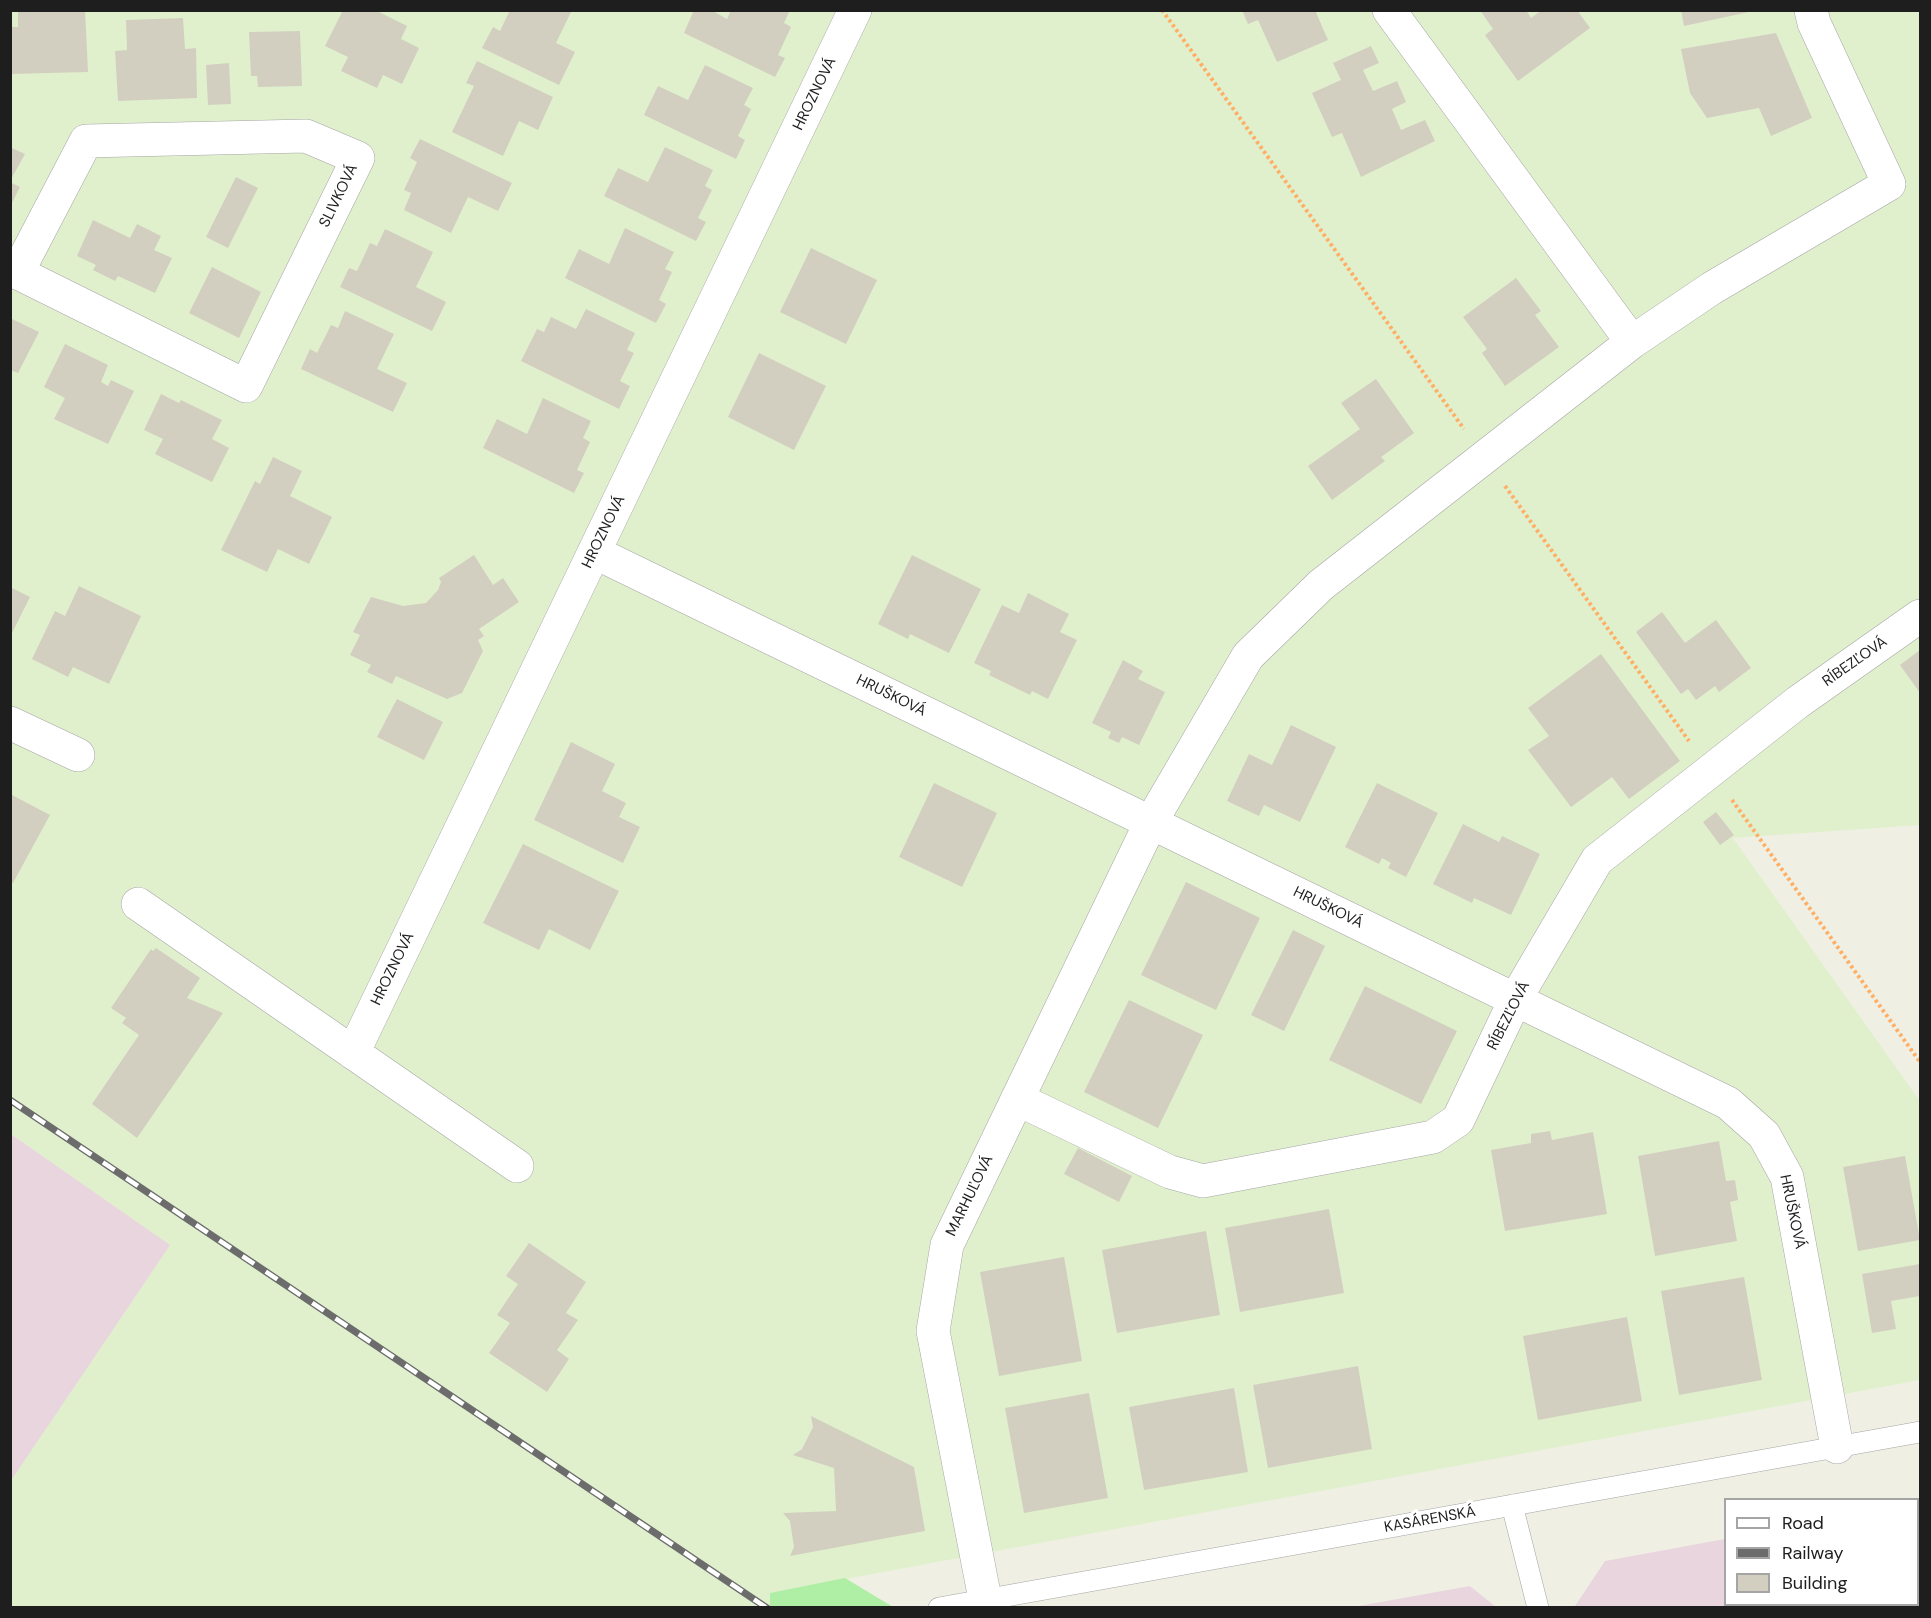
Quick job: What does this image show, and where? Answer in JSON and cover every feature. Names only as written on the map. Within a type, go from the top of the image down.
[{"type":"street","name":"HROZNOVÁ","points":[[353,1053],[855,10]]},
{"type":"street","points":[[1389,10],[1632,342]]},
{"type":"street","name":"MARHUĽOVÁ","points":[[985,1599],[933,1331],[947,1245],[1151,822],[1248,656],[1321,585],[1632,342],[1712,288],[1889,184],[1810,10]]},
{"type":"street","name":"SLIVKOVÁ","points":[[306,136],[358,158],[246,386],[14,271],[86,141],[306,136]]},
{"type":"street","name":"HRUŠKOVÁ","points":[[594,552],[1728,1102],[1764,1135],[1787,1177],[1837,1447]]},
{"type":"street","name":"RÍBEZĽOVÁ","points":[[1017,1100],[1170,1172],[1203,1180],[1433,1137],[1458,1120],[1516,998],[1597,860],[1797,702],[1920,616]]},
{"type":"street","points":[[10,723],[78,755]]},
{"type":"street","points":[[138,904],[517,1166]]},
{"type":"lane","name":"KASÁRENSKÁ","points":[[939,1608],[1920,1432]]},
{"type":"lane","points":[[1512,1505],[1538,1608]]},
{"type":"path","points":[[1162,10],[1920,1062]]},
{"type":"shaded area","points":[[11,1134],[171,1245],[11,1481]]},
{"type":"shaded area","points":[[1919,1502],[1920,1607],[1569,1607],[1575,1606],[1605,1561],[1724,1539],[1724,1606],[1919,1606]]},
{"type":"shaded area","points":[[1470,1586],[1496,1607],[1353,1607]]},
{"type":"green space","points":[[11,11],[1920,11],[1920,825],[1733,838],[1920,1101],[1920,1380],[770,1593],[770,1607],[11,1607],[11,1481],[170,1245],[11,1134]]},
{"type":"green space","points":[[845,1578],[893,1607],[770,1607],[770,1593]]},
{"type":"building","points":[[18,10],[85,10],[88,72],[10,74],[10,27],[18,27]]},
{"type":"building","points":[[343,10],[375,10],[407,26],[401,39],[419,48],[402,84],[383,75],[377,88],[341,71],[348,57],[325,46]]},
{"type":"building","points":[[510,10],[572,10],[556,43],[575,52],[559,85],[482,48],[493,27],[500,31]]},
{"type":"building","points":[[694,10],[711,10],[727,19],[731,10],[790,10],[784,23],[791,27],[778,55],[785,58],[775,77],[684,33]]},
{"type":"building","points":[[1242,10],[1315,10],[1328,40],[1277,62],[1258,20],[1248,24]]},
{"type":"building","points":[[1480,10],[1526,10],[1531,18],[1542,10],[1577,10],[1590,28],[1518,81],[1485,35],[1493,29]]},
{"type":"building","points":[[1681,10],[1749,10],[1749,12],[1684,26]]},
{"type":"building","points":[[183,18],[185,49],[196,48],[197,98],[118,101],[115,51],[127,50],[126,20]]},
{"type":"building","points":[[300,31],[302,86],[258,87],[257,76],[251,76],[249,32]]},
{"type":"building","points":[[1776,33],[1812,118],[1771,136],[1759,108],[1707,118],[1690,93],[1681,49]]},
{"type":"building","points":[[1371,46],[1379,63],[1363,70],[1373,91],[1397,81],[1406,102],[1392,109],[1401,130],[1425,120],[1435,141],[1361,177],[1342,133],[1332,137],[1312,93],[1341,80],[1333,63]]},
{"type":"building","points":[[477,61],[553,97],[538,130],[519,121],[503,156],[452,132],[474,86],[466,83]]},
{"type":"building","points":[[229,63],[231,104],[208,105],[206,65]]},
{"type":"building","points":[[705,65],[753,88],[744,105],[751,109],[738,136],[745,140],[736,159],[644,115],[658,86],[688,100]]},
{"type":"building","points":[[420,139],[512,183],[498,211],[468,197],[451,233],[404,210],[411,193],[404,190],[417,162],[410,158]]},
{"type":"building","points":[[10,147],[25,154],[10,181]]},
{"type":"building","points":[[665,147],[713,170],[705,186],[712,190],[698,218],[706,222],[696,241],[604,196],[618,168],[648,182]]},
{"type":"building","points":[[236,177],[258,188],[228,248],[206,237]]},
{"type":"building","points":[[10,182],[20,187],[10,207]]},
{"type":"building","points":[[93,220],[130,238],[137,224],[161,236],[154,250],[172,258],[155,293],[118,276],[115,281],[93,270],[96,265],[77,256]]},
{"type":"building","points":[[625,228],[674,252],[665,269],[672,272],[659,300],[666,304],[656,323],[565,278],[579,249],[609,264]]},
{"type":"building","points":[[385,229],[433,252],[416,287],[446,302],[432,331],[340,287],[349,268],[357,271],[370,243],[377,246]]},
{"type":"building","points":[[811,248],[877,280],[846,344],[780,312]]},
{"type":"building","points":[[212,267],[261,292],[239,338],[189,313]]},
{"type":"building","points":[[1516,278],[1541,311],[1535,315],[1559,347],[1505,386],[1482,353],[1487,349],[1463,317]]},
{"type":"building","points":[[586,309],[635,333],[627,350],[634,353],[620,381],[630,386],[619,409],[521,361],[537,329],[544,332],[551,317],[576,329]]},
{"type":"building","points":[[345,311],[394,334],[377,369],[407,383],[393,412],[301,369],[310,349],[317,353],[331,325],[338,328]]},
{"type":"building","points":[[10,318],[39,332],[18,373],[10,370]]},
{"type":"building","points":[[65,344],[108,365],[101,382],[108,386],[111,380],[134,391],[108,444],[54,419],[65,398],[44,387]]},
{"type":"building","points":[[759,353],[826,386],[794,450],[728,417]]},
{"type":"building","points":[[1376,379],[1414,433],[1381,457],[1385,461],[1332,500],[1308,466],[1360,429],[1341,403]]},
{"type":"building","points":[[161,394],[179,403],[181,400],[222,420],[212,439],[229,448],[212,482],[155,454],[163,439],[144,430]]},
{"type":"building","points":[[543,398],[591,421],[583,438],[590,442],[577,470],[584,473],[574,493],[483,448],[497,419],[527,434]]},
{"type":"building","points":[[273,457],[302,471],[290,496],[332,517],[309,564],[278,549],[267,572],[221,550],[255,481],[260,484]]},
{"type":"building","points":[[474,555],[493,585],[503,578],[519,602],[479,629],[484,636],[478,640],[483,651],[462,693],[447,699],[396,676],[392,684],[367,672],[371,665],[350,655],[360,635],[353,632],[371,597],[403,606],[426,603],[438,590],[441,582],[439,578]]},
{"type":"building","points":[[912,555],[981,589],[949,653],[910,634],[908,639],[878,624]]},
{"type":"building","points":[[79,586],[141,616],[109,684],[73,667],[68,677],[32,659],[55,611],[65,616]]},
{"type":"building","points":[[10,587],[30,597],[10,637]]},
{"type":"building","points":[[1028,593],[1069,614],[1060,632],[1077,640],[1048,699],[1032,691],[1030,695],[989,675],[991,671],[974,663],[1002,605],[1019,613]]},
{"type":"building","points":[[1662,612],[1685,643],[1716,620],[1751,668],[1719,692],[1715,686],[1696,700],[1688,689],[1681,694],[1636,632]]},
{"type":"building","points":[[1920,650],[1920,693],[1900,665]]},
{"type":"building","points":[[1601,654],[1680,761],[1629,799],[1612,777],[1571,807],[1528,750],[1549,736],[1528,708]]},
{"type":"building","points":[[1123,660],[1143,671],[1138,679],[1165,692],[1139,745],[1122,737],[1119,743],[1108,738],[1111,732],[1092,723]]},
{"type":"building","points":[[397,699],[443,722],[424,760],[377,737]]},
{"type":"building","points":[[1291,725],[1336,747],[1300,822],[1264,805],[1259,816],[1227,801],[1249,754],[1272,765]]},
{"type":"building","points":[[571,742],[615,764],[602,791],[626,803],[619,817],[640,827],[623,863],[534,820]]},
{"type":"building","points":[[934,783],[997,813],[962,887],[899,857]]},
{"type":"building","points":[[1377,783],[1438,813],[1406,877],[1388,868],[1391,863],[1382,858],[1379,864],[1345,847]]},
{"type":"building","points":[[10,794],[50,815],[13,883],[10,882]]},
{"type":"building","points":[[1716,812],[1734,835],[1720,845],[1703,822]]},
{"type":"building","points":[[1463,824],[1499,842],[1502,836],[1540,854],[1511,915],[1474,898],[1472,903],[1433,884]]},
{"type":"building","points":[[523,844],[619,891],[590,950],[549,929],[539,950],[483,923]]},
{"type":"building","points":[[1186,882],[1260,918],[1216,1010],[1141,975]]},
{"type":"building","points":[[1293,930],[1325,946],[1284,1031],[1251,1015]]},
{"type":"building","points":[[156,948],[200,978],[187,998],[223,1013],[137,1138],[92,1104],[139,1035],[122,1023],[126,1018],[111,1008],[151,949],[153,951]]},
{"type":"building","points":[[1365,986],[1457,1031],[1421,1104],[1329,1060]]},
{"type":"building","points":[[1129,1000],[1203,1035],[1158,1128],[1084,1092]]},
{"type":"building","points":[[1550,1131],[1552,1140],[1593,1132],[1607,1214],[1505,1231],[1491,1150],[1531,1143],[1531,1134]]},
{"type":"building","points":[[1719,1141],[1726,1181],[1735,1180],[1738,1200],[1730,1202],[1737,1241],[1655,1256],[1638,1156]]},
{"type":"building","points":[[1078,1148],[1132,1176],[1119,1202],[1064,1174]]},
{"type":"building","points":[[1905,1156],[1920,1240],[1858,1251],[1843,1167]]},
{"type":"building","points":[[1329,1209],[1344,1293],[1240,1312],[1225,1228]]},
{"type":"building","points":[[1206,1231],[1220,1315],[1117,1333],[1102,1250]]},
{"type":"building","points":[[529,1243],[586,1282],[566,1313],[578,1320],[557,1350],[569,1359],[547,1392],[489,1353],[510,1323],[497,1315],[518,1284],[506,1276]]},
{"type":"building","points":[[1064,1257],[1082,1361],[999,1376],[980,1272]]},
{"type":"building","points":[[1920,1264],[1920,1296],[1891,1301],[1896,1329],[1872,1333],[1862,1274]]},
{"type":"building","points":[[1744,1277],[1762,1380],[1679,1395],[1661,1291]]},
{"type":"building","points":[[1627,1317],[1642,1401],[1538,1420],[1523,1336]]},
{"type":"building","points":[[1358,1366],[1372,1449],[1268,1468],[1253,1385]]},
{"type":"building","points":[[1234,1388],[1248,1472],[1144,1490],[1129,1407]]},
{"type":"building","points":[[1089,1393],[1108,1498],[1024,1513],[1005,1408]]},
{"type":"building","points":[[811,1416],[914,1467],[925,1531],[790,1556],[794,1547],[790,1521],[783,1513],[836,1511],[834,1468],[793,1455],[802,1449],[813,1427]]},
{"type":"railway","points":[[10,1100],[767,1608]]}]
